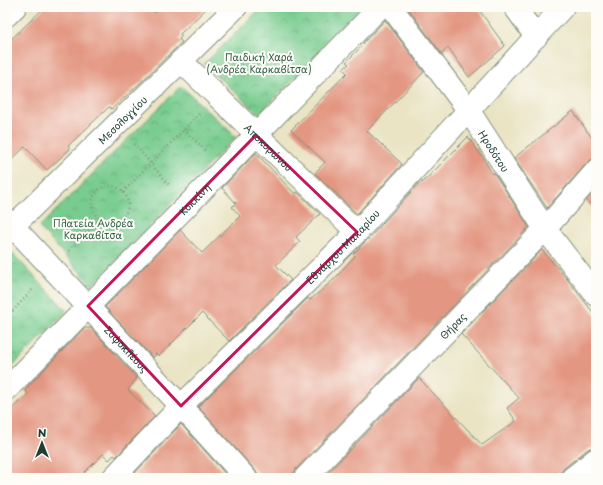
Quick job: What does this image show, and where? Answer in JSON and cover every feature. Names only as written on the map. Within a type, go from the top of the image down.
[{"type":"street","points":[[7,15],[15,7]]},
{"type":"street","name":"Μεσολογγίου","points":[[9,226],[117,124],[236,7]]},
{"type":"street","name":"Κοκκίνη","points":[[7,389],[380,7]]},
{"type":"street","name":"Ηροδότου","points":[[391,7],[469,111],[545,229],[596,295]]},
{"type":"street","points":[[515,7],[536,37]]},
{"type":"street","name":"Εθνάρχου Μακαρίου","points":[[113,478],[180,406],[357,232],[564,7]]},
{"type":"street","name":"Αποκορώνου","points":[[181,61],[357,232]]},
{"type":"street","name":"Θήρας","points":[[305,478],[545,229],[596,171]]},
{"type":"street","name":"Σοφοκλέους","points":[[9,226],[53,268],[246,478]]},
{"type":"street","points":[[572,478],[596,459]]},
{"type":"path","points":[[123,192],[216,96]]},
{"type":"path","points":[[117,124],[187,206]]},
{"type":"path","points":[[104,187],[112,187],[123,192],[128,203],[127,211],[122,218],[115,222],[107,222],[100,219],[94,214],[92,206],[93,198],[97,191],[104,187]]},
{"type":"path","points":[[7,317],[100,219]]},
{"type":"highlighted area","points":[[256,135],[357,232],[181,406],[88,306]]},
{"type":"green space","name":"Παιδική Χαρά (Ανδρέα Καρκαβίτσα)","points":[[262,7],[365,7],[259,114],[204,64]]},
{"type":"green space","name":"Πλατεία Ανδρέα Καρκαβίτσα","points":[[181,86],[236,137],[92,285],[39,227]]},
{"type":"green space","points":[[12,253],[67,311],[7,372],[7,258]]},
{"type":"building","points":[[45,7],[150,7],[155,13],[161,7],[208,7],[180,34],[182,36],[179,39],[182,42],[112,109],[109,107],[68,146],[70,149],[47,170],[25,147],[7,164],[7,43]]},
{"type":"building","points":[[407,7],[477,7],[505,46],[469,77],[448,47],[442,54]]},
{"type":"building","points":[[385,20],[424,72],[367,131],[402,164],[357,214],[315,173],[325,162],[291,130],[347,73],[343,69],[349,64],[346,62]]},
{"type":"building","points":[[573,111],[596,144],[596,159],[592,159],[587,163],[547,208],[514,158]]},
{"type":"building","points":[[468,137],[484,159],[492,174],[494,173],[529,227],[289,478],[258,478],[255,470],[198,407],[308,298],[310,300],[340,273],[355,256],[353,254],[421,181],[422,183]]},
{"type":"building","points":[[256,153],[295,194],[297,192],[320,214],[296,237],[300,242],[276,265],[291,280],[229,341],[202,313],[159,356],[156,354],[153,358],[105,307],[180,230],[202,253],[240,216],[232,207],[236,203],[222,188]]},
{"type":"building","points":[[596,190],[596,210],[586,201]]},
{"type":"building","points":[[542,250],[596,316],[596,447],[588,449],[564,468],[560,477],[556,472],[547,478],[329,478],[326,475],[419,378],[482,445],[516,421],[507,408],[519,398],[461,334]]},
{"type":"building","points":[[84,328],[91,328],[137,378],[128,390],[155,416],[116,457],[114,455],[109,460],[103,454],[79,478],[7,478],[7,413],[28,394],[25,390]]},
{"type":"building","points":[[181,424],[229,478],[138,478],[134,474]]}]
